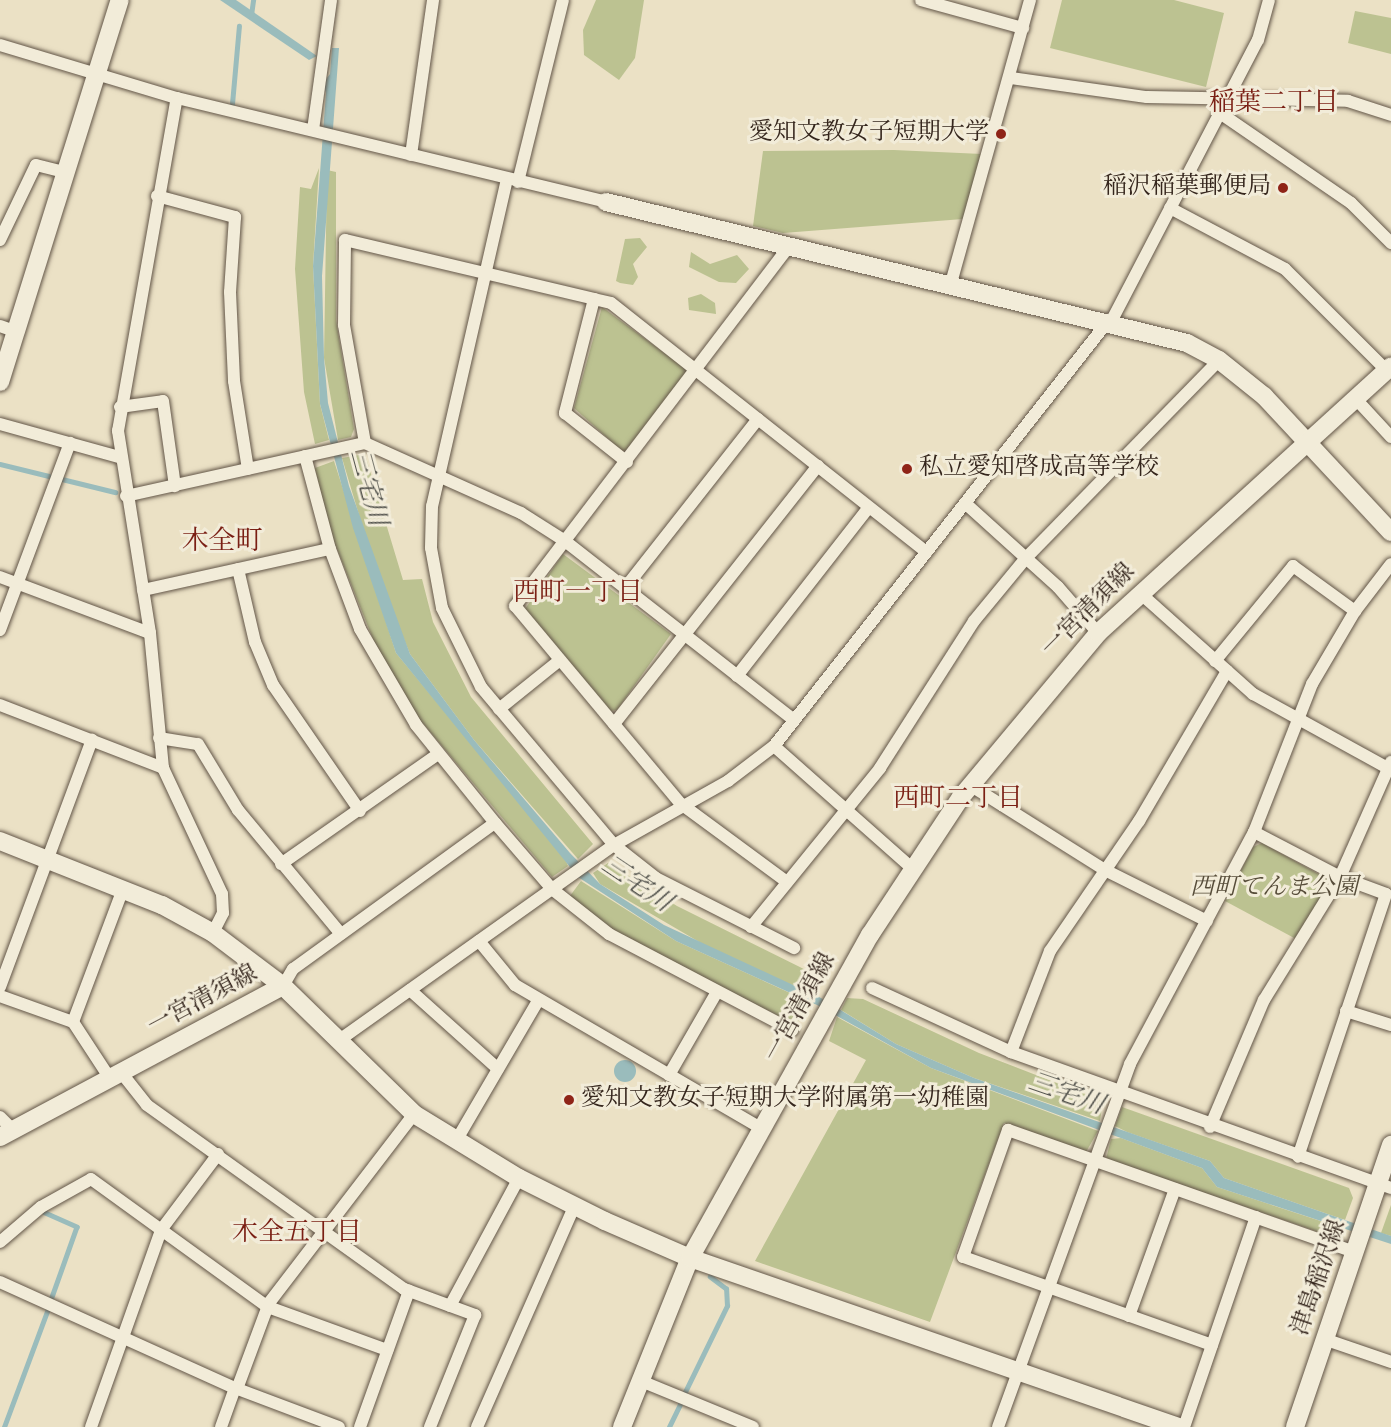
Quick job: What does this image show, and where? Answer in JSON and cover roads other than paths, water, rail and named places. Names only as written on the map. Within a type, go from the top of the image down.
[{"type":"main road","points":[[0,382],[9,329],[68,173],[120,0]]},
{"type":"main road","points":[[606,202],[1157,332],[1219,360],[1264,396],[1305,444],[1391,532]]},
{"type":"main road","name":"一宮清須線","points":[[6,1134],[114,1074],[283,986],[414,1114],[519,1178],[690,1258],[837,991],[912,867],[970,785],[1098,633],[1389,368]]},
{"type":"main road","points":[[0,841],[123,889],[213,933],[283,986]]},
{"type":"main road","name":"津島稲沢線","points":[[1294,1427],[1357,1246],[1381,1191],[1391,1145]]},
{"type":"main road","points":[[622,1427],[690,1258],[1179,1427]]},
{"type":"street","points":[[313,130],[332,0]]},
{"type":"street","points":[[411,155],[433,0]]},
{"type":"street","points":[[563,0],[513,180],[484,273],[437,474],[431,548],[442,608],[458,649],[499,709],[614,845],[656,878],[794,948]]},
{"type":"street","points":[[921,0],[1023,28]]},
{"type":"street","points":[[951,283],[1011,78],[1030,0]]},
{"type":"street","points":[[338,1041],[614,845],[680,803],[728,781],[774,746],[1111,320],[1258,40],[1269,0]]},
{"type":"street","points":[[0,45],[96,77],[177,98],[606,202]]},
{"type":"street","points":[[1011,78],[1223,107],[1348,101],[1391,115]]},
{"type":"street","points":[[177,98],[157,196],[120,407],[119,457],[150,633],[163,768],[222,894],[224,913],[213,933]]},
{"type":"street","points":[[1223,107],[1351,203],[1391,243]]},
{"type":"street","points":[[0,240],[36,165],[68,173]]},
{"type":"street","points":[[157,196],[235,217],[230,292],[234,381],[248,469]]},
{"type":"street","points":[[1170,208],[1286,269],[1389,368]]},
{"type":"street","points":[[362,443],[344,325],[345,240],[611,303],[926,552]]},
{"type":"street","points":[[787,882],[680,803],[515,606],[697,372],[790,245]]},
{"type":"street","points":[[594,299],[565,413],[627,462]]},
{"type":"street","points":[[751,927],[880,768],[974,621],[1026,558],[1219,360]]},
{"type":"street","points":[[1355,398],[1391,437]]},
{"type":"street","points":[[120,407],[163,401],[175,486]]},
{"type":"street","points":[[625,588],[758,419]]},
{"type":"street","points":[[0,424],[119,457]]},
{"type":"street","points":[[0,630],[70,443]]},
{"type":"street","points":[[126,496],[362,443],[437,474],[521,513],[566,541],[794,720]]},
{"type":"street","points":[[311,455],[330,549],[360,629],[438,754],[495,823],[557,886],[642,955],[792,1030]]},
{"type":"street","points":[[614,724],[818,466]]},
{"type":"street","points":[[965,503],[1026,558],[1098,633]]},
{"type":"street","points":[[737,676],[869,507]]},
{"type":"street","points":[[143,590],[330,549]]},
{"type":"street","points":[[998,1427],[1047,1287],[1120,1092],[1254,832],[1296,719],[1355,611],[1391,564]]},
{"type":"street","points":[[1215,660],[1293,566],[1355,611]]},
{"type":"street","points":[[238,569],[255,642],[273,685],[360,811]]},
{"type":"street","points":[[0,577],[150,633]]},
{"type":"street","points":[[1140,593],[1227,671],[1296,719],[1390,767],[1340,878],[1264,1000],[1210,1127]]},
{"type":"street","points":[[499,709],[560,660]]},
{"type":"street","points":[[1011,1052],[1050,951],[1105,870],[1227,671]]},
{"type":"street","points":[[0,705],[163,768]]},
{"type":"street","points":[[159,738],[198,744],[238,810],[341,934]]},
{"type":"street","points":[[0,987],[92,740]]},
{"type":"street","points":[[774,746],[912,867]]},
{"type":"street","points":[[281,864],[360,811],[438,754]]},
{"type":"street","points":[[970,785],[1105,870],[1207,921]]},
{"type":"street","points":[[283,986],[293,969],[495,823]]},
{"type":"street","points":[[1254,832],[1340,878],[1386,894],[1298,1157]]},
{"type":"street","points":[[73,1022],[123,889]]},
{"type":"street","points":[[479,941],[515,985],[760,1128]]},
{"type":"street","points":[[872,988],[1011,1052],[1210,1127],[1298,1157],[1381,1191]]},
{"type":"street","points":[[410,990],[498,1069]]},
{"type":"street","points":[[669,1075],[717,992]]},
{"type":"street","points":[[0,996],[73,1022],[114,1074],[147,1105],[409,1291],[475,1315],[430,1427]]},
{"type":"street","points":[[456,1141],[539,999]]},
{"type":"street","points":[[1346,1011],[1391,1025]]},
{"type":"street","points":[[221,1427],[268,1307],[323,1231],[414,1114]]},
{"type":"street","points":[[0,1117],[6,1134]]},
{"type":"street","points":[[1212,1345],[963,1257],[1008,1130],[1096,1155],[1175,1189],[1256,1217],[1357,1246]]},
{"type":"street","points":[[91,1427],[161,1230],[218,1154]]},
{"type":"street","points":[[450,1306],[519,1178]]},
{"type":"street","points":[[0,1242],[41,1207],[91,1179],[268,1307],[387,1350]]},
{"type":"street","points":[[1130,1316],[1175,1189]]},
{"type":"street","points":[[477,1427],[574,1205]]},
{"type":"street","points":[[1184,1427],[1256,1217]]},
{"type":"street","points":[[0,1282],[236,1389],[339,1427]]},
{"type":"street","points":[[360,1427],[409,1291]]},
{"type":"street","points":[[1324,1339],[1391,1362]]},
{"type":"street","points":[[641,1381],[753,1427]]},
{"type":"water","points":[[220,0],[236,0],[317,56],[309,60]]},
{"type":"water","points":[[332,48],[339,48],[322,276],[324,358],[328,403],[349,486],[410,654],[474,740],[570,853],[600,884],[664,925],[821,998],[896,1044],[974,1078],[1210,1161],[1224,1178],[1391,1236],[1391,1244],[1217,1187],[1202,1168],[931,1068],[817,1005],[676,941],[578,877],[396,653],[353,528],[320,404],[313,266],[326,93],[323,83],[330,74]]},
{"type":"water","points":[[625,1060],[633,1063],[636,1071],[633,1079],[625,1082],[617,1079],[614,1071],[617,1063]]},
{"type":"waterway","points":[[251,15],[253,0]]},
{"type":"waterway","points":[[232,104],[239,26]]},
{"type":"waterway","points":[[0,464],[49,476]]},
{"type":"waterway","points":[[62,479],[115,492]]},
{"type":"waterway","points":[[44,1212],[77,1227],[51,1300]]},
{"type":"waterway","points":[[685,1392],[727,1306],[726,1289],[710,1277]]},
{"type":"waterway","points":[[4,1427],[48,1309]]},
{"type":"waterway","points":[[669,1427],[680,1404]]},
{"type":"place","name":"愛知文教女子短期大学","points":[[1001,134]]},
{"type":"place","name":"稲沢稲葉郵便局","points":[[1283,188]]},
{"type":"place","name":"私立愛知啓成高等学校","points":[[907,469]]},
{"type":"place","name":"愛知文教女子短期大学附属第一幼稚園","points":[[569,1100]]},
{"type":"district","name":"稲葉二丁目","points":[[1274,104]]},
{"type":"district","name":"木全町","points":[[222,543]]},
{"type":"district","name":"西町一丁目","points":[[578,594]]},
{"type":"district","name":"西町二丁目","points":[[958,800]]},
{"type":"district","name":"木全五丁目","points":[[297,1234]]},
{"type":"water label","name":"三宅川","points":[[367,488]]},
{"type":"water label","name":"三宅川","points":[[636,885]]},
{"type":"water label","name":"三宅川","points":[[1066,1095]]},
{"type":"park label","name":"西町てんま公園","points":[[1274,889]]}]
